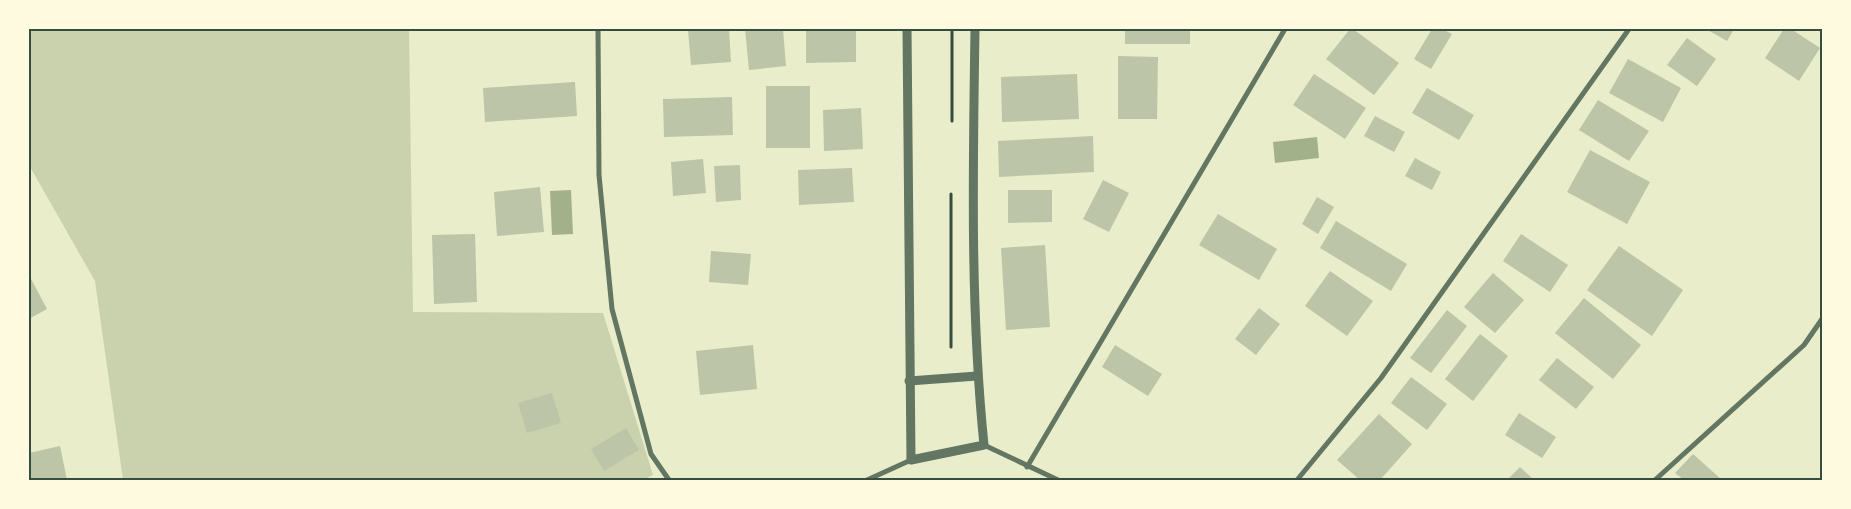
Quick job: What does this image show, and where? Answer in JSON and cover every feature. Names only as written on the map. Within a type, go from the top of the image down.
[{"type":"street","points":[[598,29],[598,175],[612,309],[651,454],[669,480]]},
{"type":"street","points":[[907,29],[910,460]]},
{"type":"street","points":[[975,29],[973,163],[977,376],[984,445]]},
{"type":"street","points":[[1027,466],[1285,29]]},
{"type":"street","points":[[1297,480],[1380,378],[1629,29]]},
{"type":"street","points":[[1655,480],[1804,345],[1822,319]]},
{"type":"street","points":[[909,381],[977,376]]},
{"type":"street","points":[[867,480],[910,460],[984,445],[1058,480]]},
{"type":"shaded area","points":[[29,29],[409,29],[413,312],[603,313],[653,475],[643,480],[123,480],[95,281],[29,165]]},
{"type":"shaded area","points":[[1317,137],[1319,158],[1275,163],[1273,142]]},
{"type":"shaded area","points":[[571,190],[573,234],[552,235],[550,191]]},
{"type":"building","points":[[729,29],[731,62],[691,65],[688,30]]},
{"type":"building","points":[[745,29],[783,29],[786,66],[749,70]]},
{"type":"building","points":[[806,29],[856,29],[856,62],[806,63]]},
{"type":"building","points":[[1125,29],[1190,29],[1190,44],[1125,44]]},
{"type":"building","points":[[1350,29],[1353,29],[1399,63],[1374,95],[1326,59]]},
{"type":"building","points":[[1432,29],[1442,29],[1452,34],[1431,69],[1414,59]]},
{"type":"building","points":[[1706,29],[1734,29],[1727,41]]},
{"type":"building","points":[[1784,29],[1791,29],[1820,48],[1799,81],[1765,58]]},
{"type":"building","points":[[1687,38],[1716,59],[1697,86],[1667,65]]},
{"type":"building","points":[[1118,56],[1158,57],[1157,119],[1118,119]]},
{"type":"building","points":[[1628,59],[1681,88],[1663,122],[1609,93]]},
{"type":"building","points":[[1077,74],[1079,119],[1002,122],[1001,77]]},
{"type":"building","points":[[1314,74],[1366,108],[1345,139],[1293,105]]},
{"type":"building","points":[[575,82],[577,116],[485,122],[483,88]]},
{"type":"building","points":[[766,86],[810,86],[810,148],[766,148]]},
{"type":"building","points":[[1427,88],[1474,115],[1459,140],[1412,113]]},
{"type":"building","points":[[732,97],[733,135],[664,137],[663,99]]},
{"type":"building","points":[[1598,100],[1649,131],[1629,161],[1579,130]]},
{"type":"building","points":[[861,108],[863,149],[824,151],[823,110]]},
{"type":"building","points":[[1375,116],[1405,132],[1394,152],[1364,136]]},
{"type":"building","points":[[1093,136],[1094,172],[999,177],[998,141]]},
{"type":"building","points":[[1590,150],[1650,182],[1627,224],[1567,192]]},
{"type":"building","points":[[1415,158],[1441,172],[1432,190],[1405,176]]},
{"type":"building","points":[[703,159],[706,193],[673,196],[671,162]]},
{"type":"building","points":[[740,165],[741,200],[716,202],[714,166]]},
{"type":"building","points":[[852,168],[854,202],[799,205],[798,170]]},
{"type":"building","points":[[1103,180],[1129,193],[1109,232],[1083,219]]},
{"type":"building","points":[[540,187],[544,232],[497,236],[494,192]]},
{"type":"building","points":[[1008,190],[1052,190],[1052,222],[1008,223]]},
{"type":"building","points":[[1317,197],[1334,207],[1318,234],[1302,224]]},
{"type":"building","points":[[1218,214],[1277,249],[1259,280],[1199,245]]},
{"type":"building","points":[[1336,221],[1407,264],[1391,291],[1320,248]]},
{"type":"building","points":[[475,234],[477,302],[434,304],[432,235]]},
{"type":"building","points":[[1521,234],[1568,265],[1550,292],[1503,261]]},
{"type":"building","points":[[1045,245],[1050,327],[1006,330],[1001,248]]},
{"type":"building","points":[[1619,246],[1683,290],[1652,336],[1587,290]]},
{"type":"building","points":[[711,251],[751,254],[748,285],[709,282]]},
{"type":"building","points":[[1330,271],[1373,301],[1347,336],[1305,306]]},
{"type":"building","points":[[1493,273],[1524,300],[1495,333],[1464,307]]},
{"type":"building","points":[[29,275],[47,309],[29,319]]},
{"type":"building","points":[[1584,298],[1641,345],[1613,379],[1555,333]]},
{"type":"building","points":[[1259,308],[1280,324],[1256,355],[1235,339]]},
{"type":"building","points":[[1447,310],[1467,326],[1431,373],[1410,358]]},
{"type":"building","points":[[1480,334],[1508,356],[1473,401],[1445,379]]},
{"type":"building","points":[[753,345],[757,389],[700,395],[696,351]]},
{"type":"building","points":[[1115,345],[1162,374],[1148,396],[1102,367]]},
{"type":"building","points":[[1557,358],[1594,387],[1576,409],[1539,380]]},
{"type":"building","points":[[1411,377],[1447,404],[1427,430],[1391,403]]},
{"type":"building","points":[[552,393],[561,423],[527,433],[518,403]]},
{"type":"building","points":[[1519,413],[1556,437],[1542,458],[1505,435]]},
{"type":"building","points":[[1379,414],[1412,444],[1380,480],[1360,480],[1337,460]]},
{"type":"building","points":[[626,428],[639,450],[604,471],[591,449]]},
{"type":"building","points":[[60,446],[67,480],[29,480],[29,453]]},
{"type":"building","points":[[1693,454],[1722,480],[1684,480],[1675,473]]},
{"type":"building","points":[[1520,467],[1534,480],[1507,480]]}]
